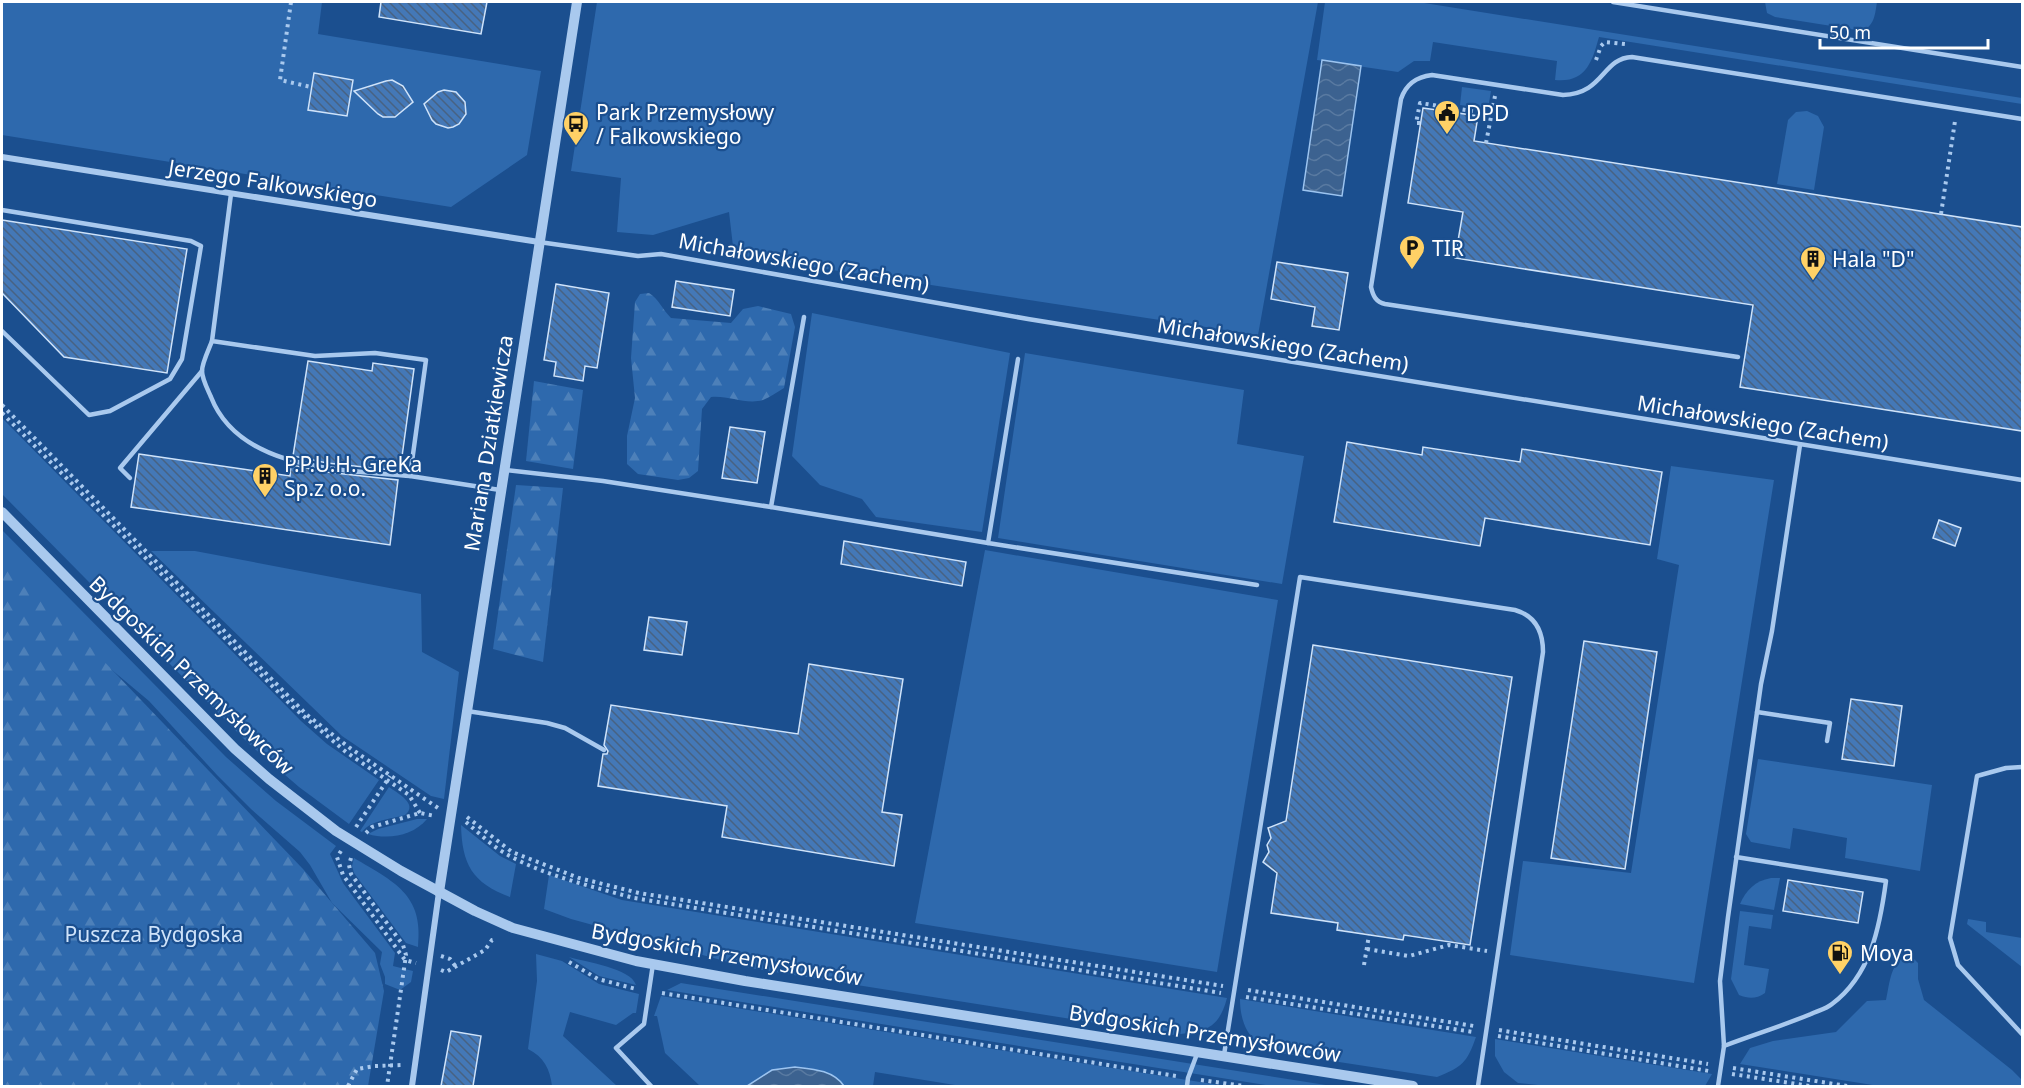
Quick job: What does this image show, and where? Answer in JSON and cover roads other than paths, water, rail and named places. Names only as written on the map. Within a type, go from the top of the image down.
[{"type":"street","name":"Mariana Dziatkiewicza","points":[[439,892],[577,2]]},
{"type":"street","name":"Jerzego Falkowskiego","points":[[2,157],[539,242]]},
{"type":"street","name":"Bydgoskich Przemysłowców","points":[[2,512],[226,741],[269,779],[336,831],[439,892],[513,928],[653,964],[745,981],[1413,1086]]},
{"type":"street","points":[[412,1086],[439,892]]},
{"type":"lane","points":[[1613,2],[2022,67]]},
{"type":"lane","points":[[1738,357],[1385,304],[1378,301],[1371,287],[1401,99],[1408,85],[1415,79],[1432,75],[1572,95],[1591,88],[1619,59],[1632,57],[2022,119]]},
{"type":"lane","points":[[130,477],[120,468],[202,372],[212,341],[231,194]]},
{"type":"lane","points":[[2,210],[191,241],[201,246],[182,360],[170,379],[110,411],[89,415],[2,331]]},
{"type":"lane","name":"Michałowskiego (Zachem)","points":[[539,242],[638,256],[660,254],[1028,319],[2022,480]]},
{"type":"lane","points":[[771,507],[804,317]]},
{"type":"lane","points":[[212,341],[315,356],[375,353],[426,360],[410,476]]},
{"type":"lane","points":[[988,543],[1018,359]]},
{"type":"lane","points":[[202,372],[212,401],[224,420],[240,435],[260,448],[287,460],[326,468],[410,476],[501,490]]},
{"type":"lane","points":[[1718,1086],[1724,1046],[1720,981],[1757,712],[1772,632],[1800,445]]},
{"type":"lane","points":[[504,470],[603,481],[1257,585]]},
{"type":"lane","points":[[1224,1055],[1300,577],[1515,610],[1528,615],[1537,626],[1542,639],[1543,652],[1478,1086]]},
{"type":"lane","points":[[467,711],[547,723],[565,728],[604,750]]},
{"type":"lane","points":[[1757,712],[1830,723],[1827,741]]},
{"type":"lane","points":[[2022,767],[2006,768],[1977,776],[1950,938],[1958,965],[2022,1034]]},
{"type":"lane","points":[[1724,1046],[1831,1005],[1855,981],[1873,947],[1881,918],[1886,881],[1736,857]]},
{"type":"lane","points":[[651,1086],[616,1048],[644,1024],[653,964]]},
{"type":"lane","points":[[1187,1086],[1198,1051]]},
{"type":"water","points":[[1322,60],[1361,66],[1342,196],[1303,190]]},
{"type":"water","points":[[795,1067],[828,1073],[844,1086],[747,1086],[772,1070]]},
{"type":"place","name":"DPD","points":[[1447,136]]},
{"type":"place","name":"Park Przemysłowy / Falkowskiego","points":[[576,147]]},
{"type":"place","name":"TIR","points":[[1412,271]]},
{"type":"place","name":"Hala \"D\"","points":[[1813,282]]},
{"type":"place","name":"P.P.U.H. GreKa Sp.z o.o.","points":[[265,499]]},
{"type":"place","name":"Moya","points":[[1840,976]]},
{"type":"park label","name":"Puszcza Bydgoska","points":[[154,934]]}]
